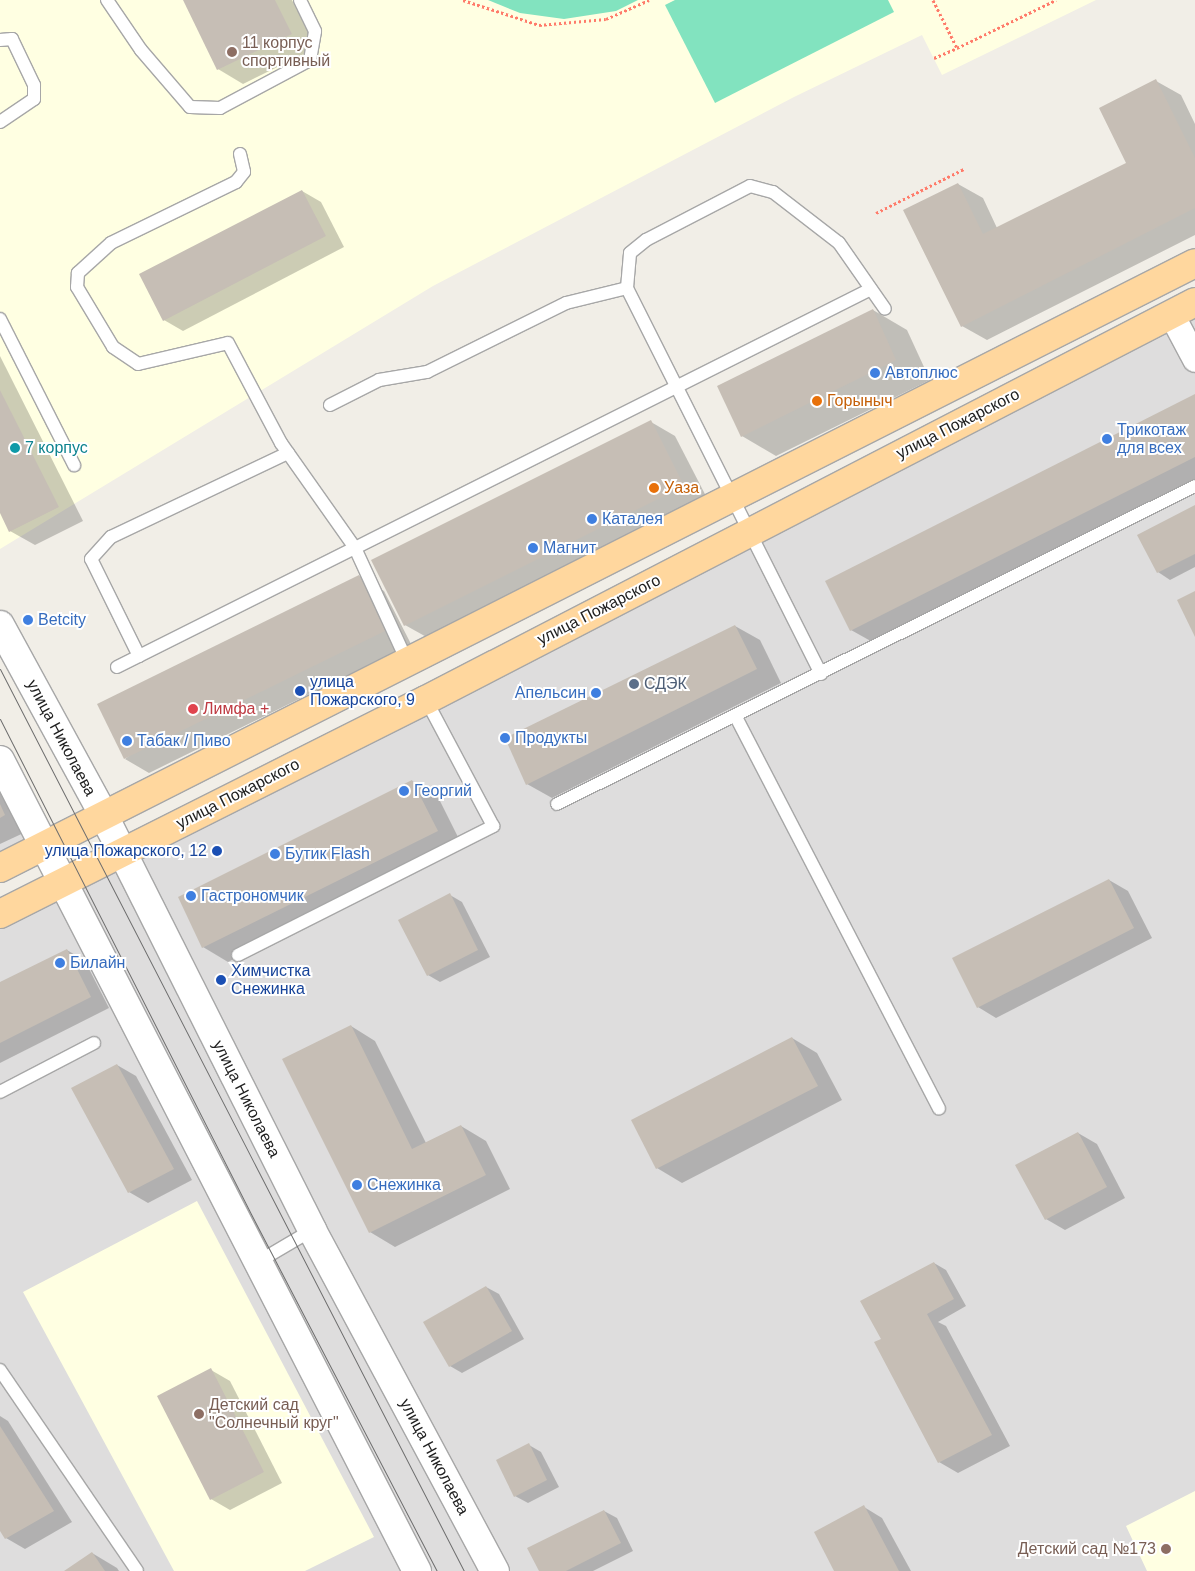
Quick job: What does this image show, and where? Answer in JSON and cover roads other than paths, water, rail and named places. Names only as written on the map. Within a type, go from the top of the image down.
[{"type":"main road","points":[[0,868],[1195,263]]},
{"type":"main road","name":"улица Пожарского","points":[[0,914],[426,700],[1195,302]]},
{"type":"street","points":[[1171,314],[1195,360]]},
{"type":"street","name":"улица Николаева","points":[[0,625],[104,816],[312,1230],[495,1571]]},
{"type":"street","points":[[0,760],[256,1263],[417,1571]]},
{"type":"lane","points":[[107,0],[141,50],[190,106],[220,108],[310,60],[315,31],[300,0]]},
{"type":"lane","points":[[0,40],[12,40],[34,85],[34,99],[0,122]]},
{"type":"lane","points":[[240,154],[244,172],[236,182],[111,242],[78,274],[77,287],[113,347],[138,364],[228,343],[288,453],[355,548],[408,663]]},
{"type":"lane","points":[[821,674],[675,387],[627,288],[630,253],[646,240],[750,186],[773,192],[839,243],[885,309]]},
{"type":"lane","points":[[330,405],[378,380],[427,372],[566,303],[627,288]]},
{"type":"lane","points":[[117,667],[871,289]]},
{"type":"lane","points":[[0,319],[74,465]]},
{"type":"lane","points":[[139,656],[91,559],[112,537],[288,453]]},
{"type":"lane","points":[[557,804],[736,717],[1195,486]]},
{"type":"lane","points":[[238,955],[493,826],[426,700]]},
{"type":"lane","points":[[736,717],[939,1108]]},
{"type":"lane","points":[[0,1092],[94,1043]]},
{"type":"lane","points":[[256,1263],[312,1230]]},
{"type":"lane","points":[[0,1370],[137,1571]]},
{"type":"tram line","points":[[0,669],[464,1571]]},
{"type":"tram line","points":[[0,719],[251,1214],[437,1571]]},
{"type":"place","name":"11 корпус спортивный","points":[[232,52]]},
{"type":"place","name":"Автоплюс","points":[[875,373]]},
{"type":"place","name":"Горыныч","points":[[817,401]]},
{"type":"place","name":"Трикотаж для всех","points":[[1107,439]]},
{"type":"place","name":"7 корпус","points":[[15,448]]},
{"type":"place","name":"Уаза","points":[[654,488]]},
{"type":"place","name":"Каталея","points":[[592,519]]},
{"type":"place","name":"Магнит","points":[[533,548]]},
{"type":"place","name":"Betcity","points":[[28,620]]},
{"type":"place","name":"СДЭК","points":[[634,684]]},
{"type":"place","name":"улица Пожарского, 9","points":[[300,691]]},
{"type":"place","name":"Апельсин","points":[[596,693]]},
{"type":"place","name":"Лимфа +","points":[[193,709]]},
{"type":"place","name":"Продукты","points":[[505,738]]},
{"type":"place","name":"Табак / Пиво","points":[[127,741]]},
{"type":"place","name":"Георгий","points":[[404,791]]},
{"type":"place","name":"улица Пожарского, 12","points":[[217,851]]},
{"type":"place","name":"Бутик Flash","points":[[275,854]]},
{"type":"place","name":"Гастрономчик","points":[[191,896]]},
{"type":"place","name":"Билайн","points":[[60,963]]},
{"type":"place","name":"Химчистка Снежинка","points":[[221,980]]},
{"type":"place","name":"Снежинка","points":[[357,1185]]},
{"type":"place","name":"Детский сад \"Солнечный круг\"","points":[[199,1414]]},
{"type":"place","name":"Детский сад №173","points":[[1166,1549]]}]
